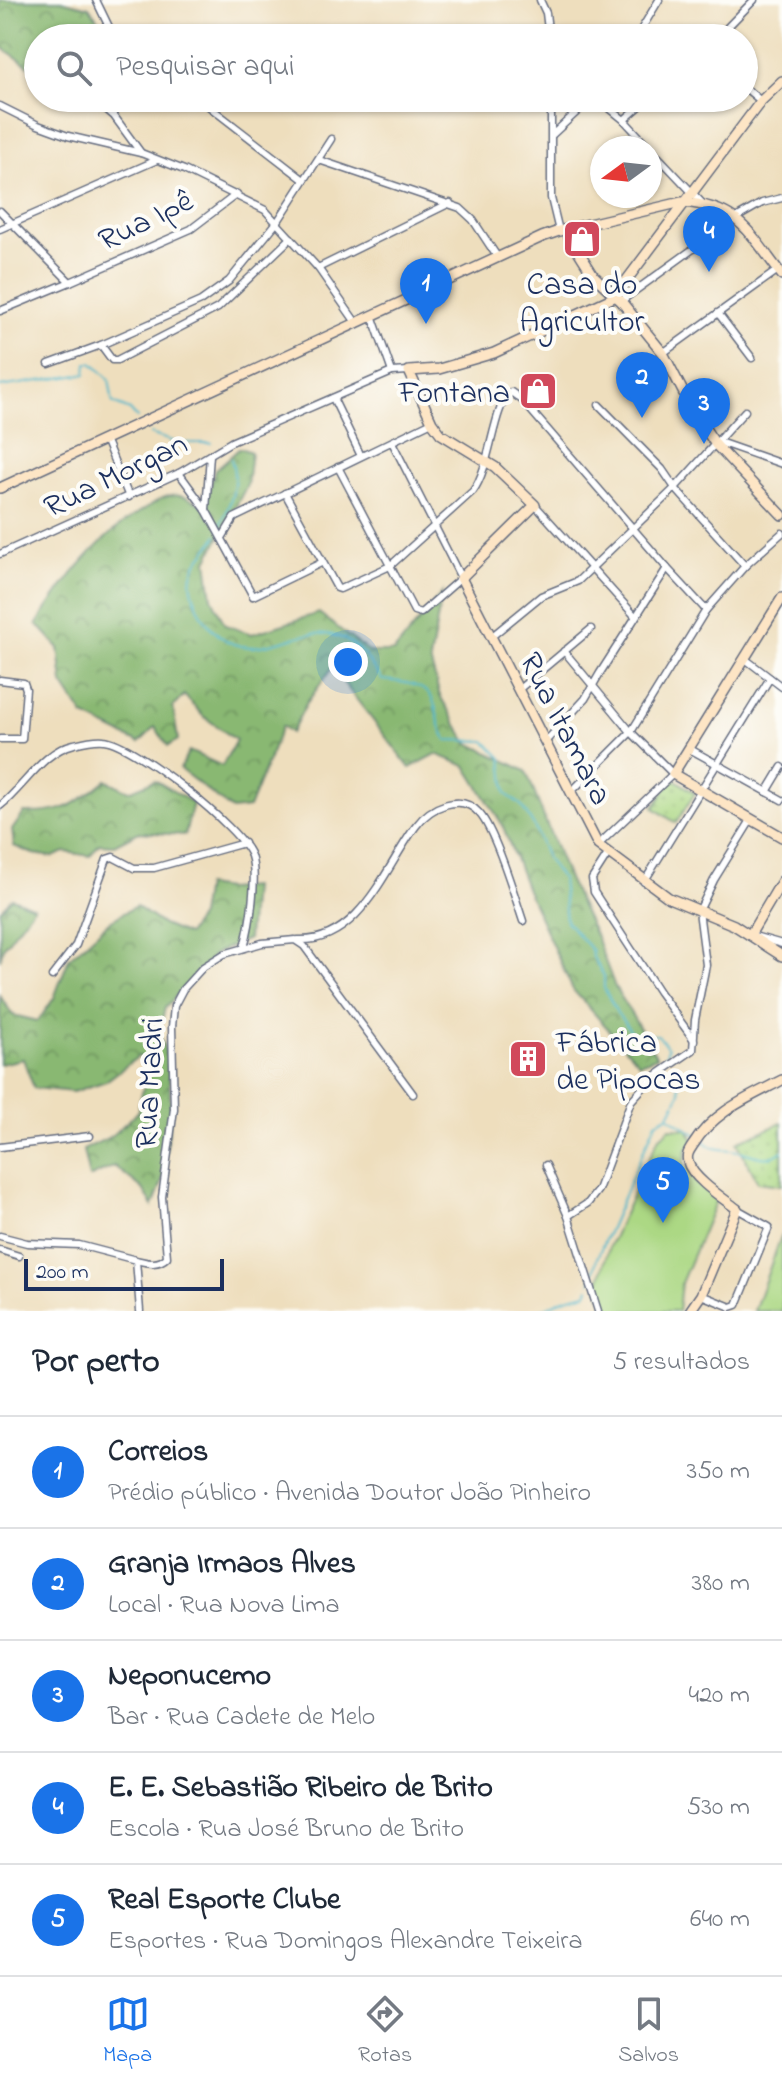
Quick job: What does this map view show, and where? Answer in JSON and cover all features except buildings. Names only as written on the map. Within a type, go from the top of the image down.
[{"type":"street","points":[[96,0],[108,24]]},
{"type":"street","points":[[540,0],[547,24]]},
{"type":"street","points":[[644,24],[659,0]]},
{"type":"street","points":[[731,24],[754,0]]},
{"type":"street","points":[[758,105],[782,81]]},
{"type":"street","points":[[0,106],[68,136],[141,153],[237,194],[265,210],[318,268],[357,324]]},
{"type":"street","points":[[109,112],[141,153]]},
{"type":"street","points":[[216,112],[304,180]]},
{"type":"street","points":[[551,112],[551,198],[562,231],[583,261],[663,353],[692,409],[718,444],[782,515]]},
{"type":"street","points":[[552,135],[579,112]]},
{"type":"street","points":[[613,112],[639,136]]},
{"type":"street","points":[[624,120],[633,112]]},
{"type":"street","points":[[618,299],[624,283],[682,202],[753,112]]},
{"type":"street","points":[[49,364],[201,301],[242,268],[278,221],[331,139]]},
{"type":"street","points":[[0,229],[157,160]]},
{"type":"street","points":[[319,160],[460,208],[473,220],[498,259]]},
{"type":"street","points":[[662,161],[703,204]]},
{"type":"street","name":"Rua Ipê","points":[[0,311],[191,229],[237,194]]},
{"type":"street","points":[[373,318],[392,372],[439,369],[494,353],[632,292],[736,218],[762,203],[782,198]]},
{"type":"street","points":[[0,488],[562,231],[682,202],[721,209],[736,218],[780,272],[663,353]]},
{"type":"street","points":[[318,268],[450,203]]},
{"type":"street","name":"Rua Ipê","points":[[0,211],[70,282]]},
{"type":"street","points":[[101,345],[112,360],[117,360],[207,313],[225,302],[291,238]]},
{"type":"street","points":[[624,283],[632,292]]},
{"type":"street","points":[[201,301],[207,313]]},
{"type":"street","points":[[718,313],[752,358]]},
{"type":"street","points":[[409,371],[432,422],[445,437],[487,461],[535,505],[635,616]]},
{"type":"street","name":"Rua Morgan","points":[[0,554],[179,473],[249,434],[392,372]]},
{"type":"street","points":[[285,493],[321,563],[340,589],[390,566],[436,527],[478,485],[502,404],[509,392],[515,393],[706,610]]},
{"type":"street","points":[[333,398],[361,456]]},
{"type":"street","points":[[599,405],[662,469],[675,488],[745,566]]},
{"type":"street","points":[[491,637],[541,596],[573,584],[675,488],[745,411]]},
{"type":"street","points":[[222,538],[234,518],[432,422]]},
{"type":"street","points":[[105,439],[129,497]]},
{"type":"street","name":"Rua Itamara","points":[[392,442],[598,845],[644,882],[674,901],[750,935],[782,956]]},
{"type":"street","points":[[718,444],[782,464]]},
{"type":"street","points":[[206,510],[210,455]]},
{"type":"street","points":[[338,467],[414,611],[421,613],[535,505]]},
{"type":"street","points":[[179,473],[206,510],[253,596],[321,563]]},
{"type":"street","points":[[571,792],[631,732],[706,610],[745,566],[782,533]]},
{"type":"street","points":[[545,742],[593,687],[667,568]]},
{"type":"street","points":[[598,845],[673,774],[782,598]]},
{"type":"street","points":[[518,690],[591,629]]},
{"type":"street","points":[[564,651],[631,732],[673,774],[782,837]]},
{"type":"street","points":[[744,658],[782,687]]},
{"type":"street","points":[[644,882],[770,678]]},
{"type":"street","points":[[0,680],[18,681],[25,684],[26,689],[23,737],[18,740],[0,739]]},
{"type":"street","points":[[0,806],[52,753],[74,744],[104,740],[127,750],[172,778],[244,843],[254,869],[244,947]]},
{"type":"street","points":[[688,748],[782,800]]},
{"type":"street","points":[[767,792],[782,767]]},
{"type":"street","name":"Rua Madri","points":[[136,1260],[154,1263],[162,1262],[167,1257],[162,1197],[174,1109],[174,1006],[183,989],[203,967],[224,954],[244,947],[295,940],[311,941],[348,922],[374,893],[416,825],[446,804],[462,802],[482,814],[523,921]]},
{"type":"street","points":[[568,1216],[588,1203],[598,1190],[631,1101],[651,1079],[693,1050],[706,965],[699,911],[751,820]]},
{"type":"street","points":[[52,976],[76,945],[106,861],[113,857],[134,868],[154,868],[244,843]]},
{"type":"street","points":[[608,854],[592,879],[594,892],[694,1040]]},
{"type":"street","points":[[782,881],[750,935],[782,944]]},
{"type":"street","points":[[295,940],[304,946],[413,1094]]},
{"type":"street","points":[[701,1295],[731,1307],[737,1305],[769,1227],[737,1209],[717,1193],[689,1166],[687,1157],[705,1127],[720,1114],[782,1080]]},
{"type":"street","points":[[0,1147],[90,1136]]},
{"type":"street","points":[[546,1165],[568,1216],[598,1311]]},
{"type":"street","points":[[690,1311],[701,1295],[737,1209]]},
{"type":"street","points":[[0,1236],[27,1243],[79,1245],[136,1260],[140,1311]]},
{"type":"street","points":[[0,1250],[19,1256]]},
{"type":"green space","points":[[0,0],[61,0],[89,7],[100,23],[24,24],[24,62],[0,46]]},
{"type":"green space","points":[[240,448],[251,452],[247,485],[207,561],[212,598],[225,625],[252,634],[319,613],[369,652],[394,652],[442,593],[430,660],[440,696],[467,742],[526,771],[615,987],[657,1057],[639,1063],[573,990],[527,890],[502,824],[466,766],[436,754],[410,768],[332,668],[306,704],[291,733],[282,726],[249,808],[232,810],[180,769],[189,751],[222,766],[236,740],[203,716],[184,695],[173,707],[178,740],[168,746],[155,727],[139,743],[84,716],[63,684],[59,648],[37,624],[85,558],[131,518],[167,496],[184,497],[205,507],[215,470]]},
{"type":"green space","points":[[673,778],[695,793],[676,823],[654,808]]},
{"type":"green space","points":[[106,780],[129,791],[155,780],[193,803],[185,835],[139,832],[114,845],[99,844],[90,856],[65,852],[53,857],[33,854],[14,846],[12,830],[24,813],[60,810],[86,796]]},
{"type":"green space","points":[[205,886],[226,889],[252,887],[248,939],[216,953],[165,1008],[159,1033],[168,1059],[171,1115],[162,1182],[153,1206],[143,1189],[114,1166],[89,1178],[83,1150],[110,1137],[137,1113],[149,1064],[139,1056],[106,1081],[73,1092],[34,1088],[23,1059],[0,1064],[0,996],[13,1015],[38,1021],[54,998],[69,958],[110,921],[136,906],[163,925],[187,935],[200,916]]},
{"type":"green space","points":[[12,898],[34,907],[3,948],[0,960],[0,910]]},
{"type":"green space","points":[[782,1123],[782,1185],[758,1182],[737,1142]]},
{"type":"green space","points":[[670,1128],[688,1129],[694,1140],[687,1149],[684,1164],[717,1198],[681,1283],[678,1311],[606,1311],[598,1284],[609,1247],[658,1139]]},
{"type":"green space","points":[[782,1234],[782,1311],[754,1311]]},
{"type":"waterway","points":[[0,387],[86,374],[87,363],[92,363],[109,379],[113,403],[130,410],[137,418]]},
{"type":"waterway","points":[[150,434],[177,443],[211,443]]},
{"type":"waterway","points":[[219,529],[234,486],[231,459]]},
{"type":"waterway","points":[[217,535],[195,567],[191,582],[201,613],[220,636],[246,647],[313,634],[337,636],[353,644],[382,680],[409,684],[427,692],[447,740],[485,741],[502,758],[506,794],[521,805],[534,826],[548,861],[562,879],[566,921],[593,952],[591,954],[604,976],[604,988],[617,1013],[634,1035],[658,1035],[668,1048],[665,1057]]},
{"type":"waterway","points":[[669,1115],[680,1093],[678,1079]]},
{"type":"waterway","points":[[591,1282],[597,1258],[656,1122],[668,1116],[697,1135]]},
{"type":"waterway","points":[[702,1139],[715,1148],[760,1157],[771,1157],[782,1151]]},
{"type":"waterway","points":[[538,1311],[566,1298],[587,1293],[589,1288]]},
{"type":"place","name":"Casa do Agricultor","points":[[582,239]]},
{"type":"place","name":"E. E. Sebastião Ribeiro de Brito","points":[[709,272]]},
{"type":"place","name":"Correios","points":[[426,324]]},
{"type":"place","name":"Fontana","points":[[538,391]]},
{"type":"place","name":"Granja Irmaos Alves","points":[[642,418]]},
{"type":"place","name":"Neponucemo","points":[[704,444]]},
{"type":"place","name":"Fábrica de Pipocas","points":[[528,1059]]},
{"type":"place","name":"Real Esporte Clube","points":[[663,1223]]}]
